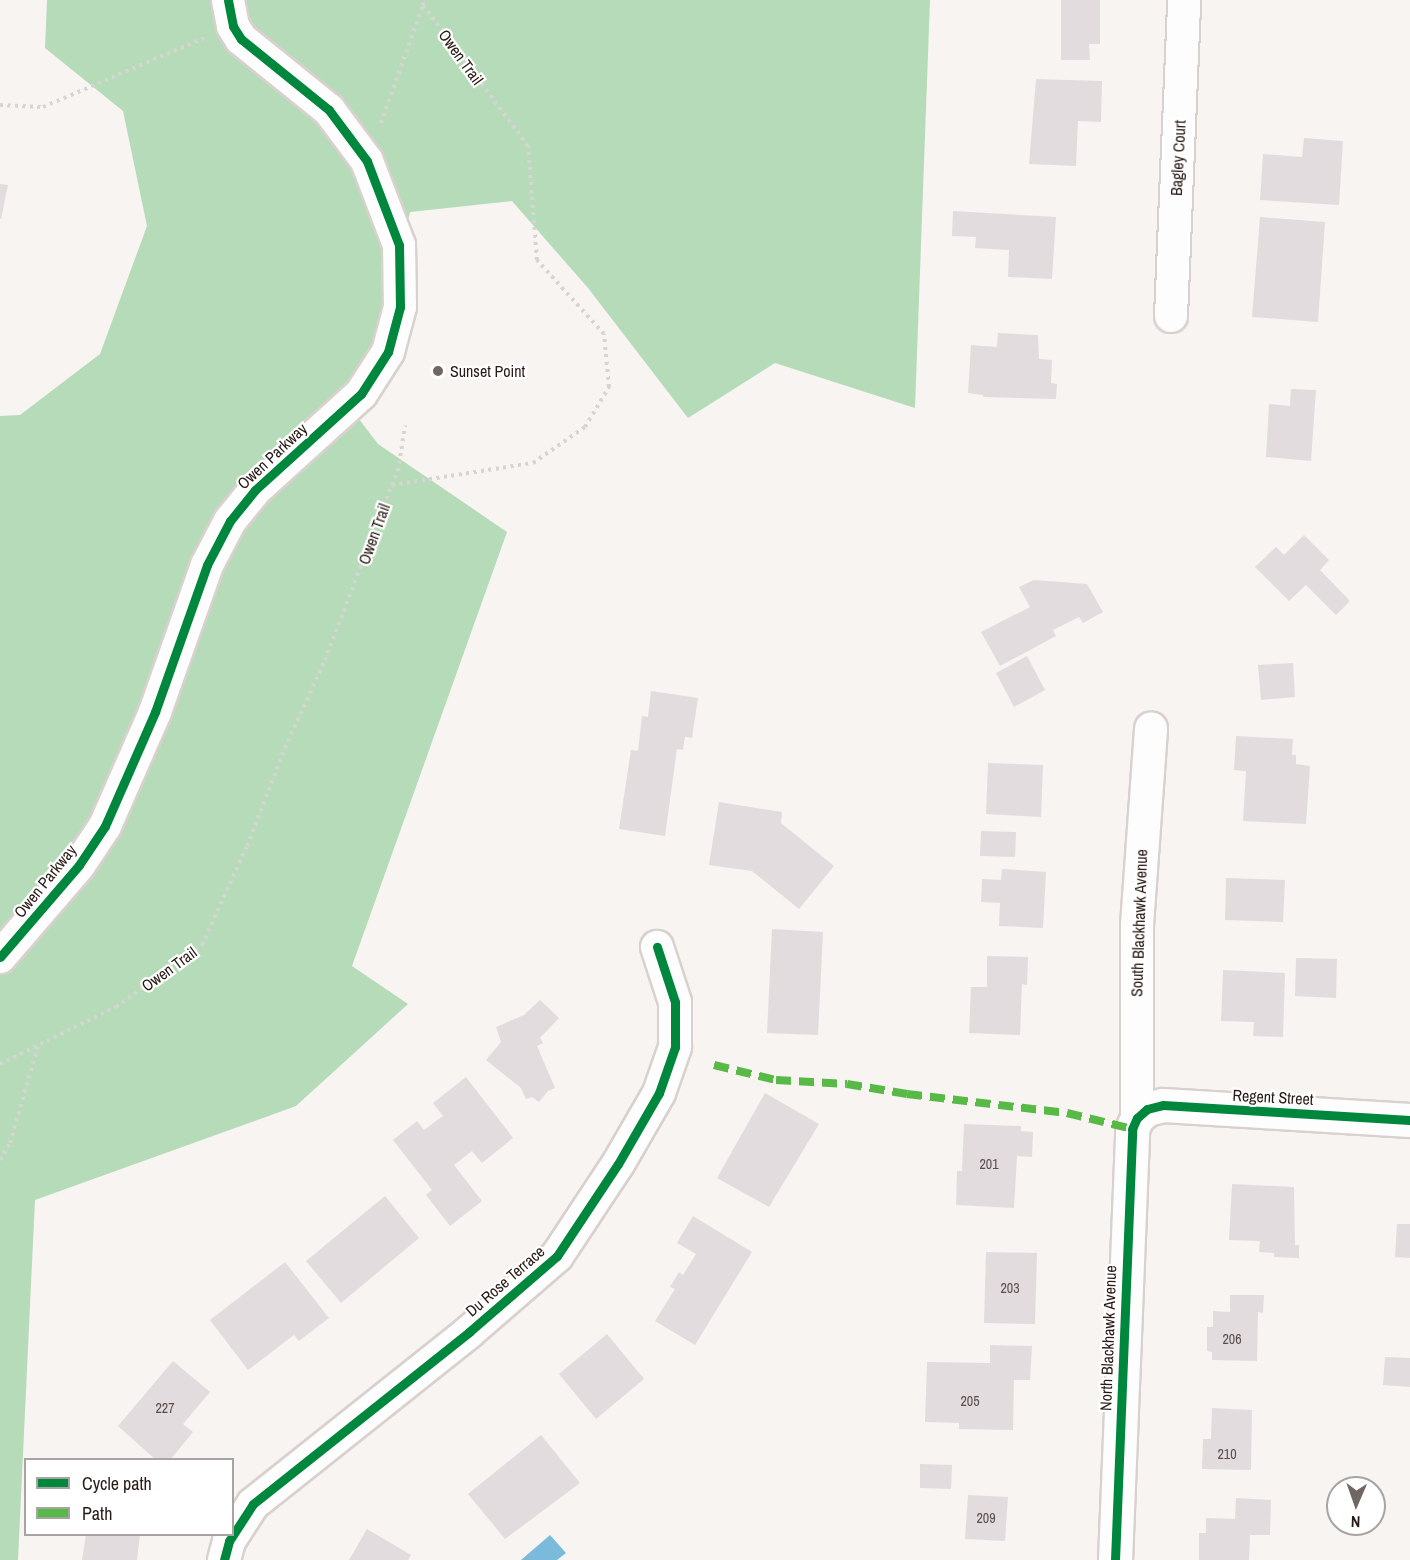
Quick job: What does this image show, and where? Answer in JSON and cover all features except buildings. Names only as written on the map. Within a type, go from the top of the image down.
[{"type":"street","name":"Bagley Court","points":[[1171,316],[1184,0]]},
{"type":"street","name":"Owen Parkway","points":[[0,957],[79,865],[105,826],[156,712],[207,565],[230,521],[255,490],[361,394],[388,352],[400,307],[399,245],[367,161],[329,111],[241,39],[231,13]]},
{"type":"street","name":"South Blackhawk Avenue","points":[[1137,1118],[1137,925],[1150,728]]},
{"type":"street","name":"Du Rose Terrace","points":[[234,1533],[253,1504],[469,1332],[558,1256],[618,1164],[659,1093],[675,1047],[675,1002],[657,947]]},
{"type":"street","name":"Regent Street","points":[[1137,1118],[1147,1109],[1163,1105],[1410,1120]]},
{"type":"street","name":"North Blackhawk Avenue","points":[[1115,1560],[1132,1129],[1137,1118]]},
{"type":"street","name":"Du Rose Terrace","points":[[224,1560],[232,1536]]},
{"type":"path","points":[[367,161],[423,2]]},
{"type":"path","points":[[0,105],[43,107],[231,13]]},
{"type":"path","points":[[392,485],[398,471],[405,426]]},
{"type":"path","points":[[0,1160],[10,1143],[39,1045]]},
{"type":"green space","points":[[47,0],[930,0],[915,408],[775,363],[688,418],[588,288],[512,201],[410,212],[382,332],[343,398],[378,444],[507,532],[352,966],[408,1004],[296,1106],[35,1200],[18,1560],[0,1560],[0,416],[20,415],[100,354],[147,226],[123,111],[45,48]]},
{"type":"water","points":[[550,1535],[566,1553],[557,1560],[521,1560]]},
{"type":"marked path","points":[[714,1065],[776,1080],[847,1084],[907,1094],[1067,1113],[1132,1129]]},
{"type":"cycle path","points":[[0,957],[79,865],[105,826],[155,712],[207,565],[230,521],[255,490],[361,394],[388,352],[400,307],[399,245],[367,161],[329,110],[241,39],[233,26],[228,0]]},
{"type":"cycle path","points":[[234,1533],[253,1504],[469,1332],[557,1256],[618,1164],[659,1093],[675,1047],[675,1002],[657,947]]},
{"type":"cycle path","points":[[1115,1560],[1132,1129],[1137,1118],[1147,1109],[1163,1105],[1410,1120]]},
{"type":"cycle path","points":[[224,1560],[232,1536]]},
{"type":"place","name":"Sunset Point","points":[[438,371]]}]
